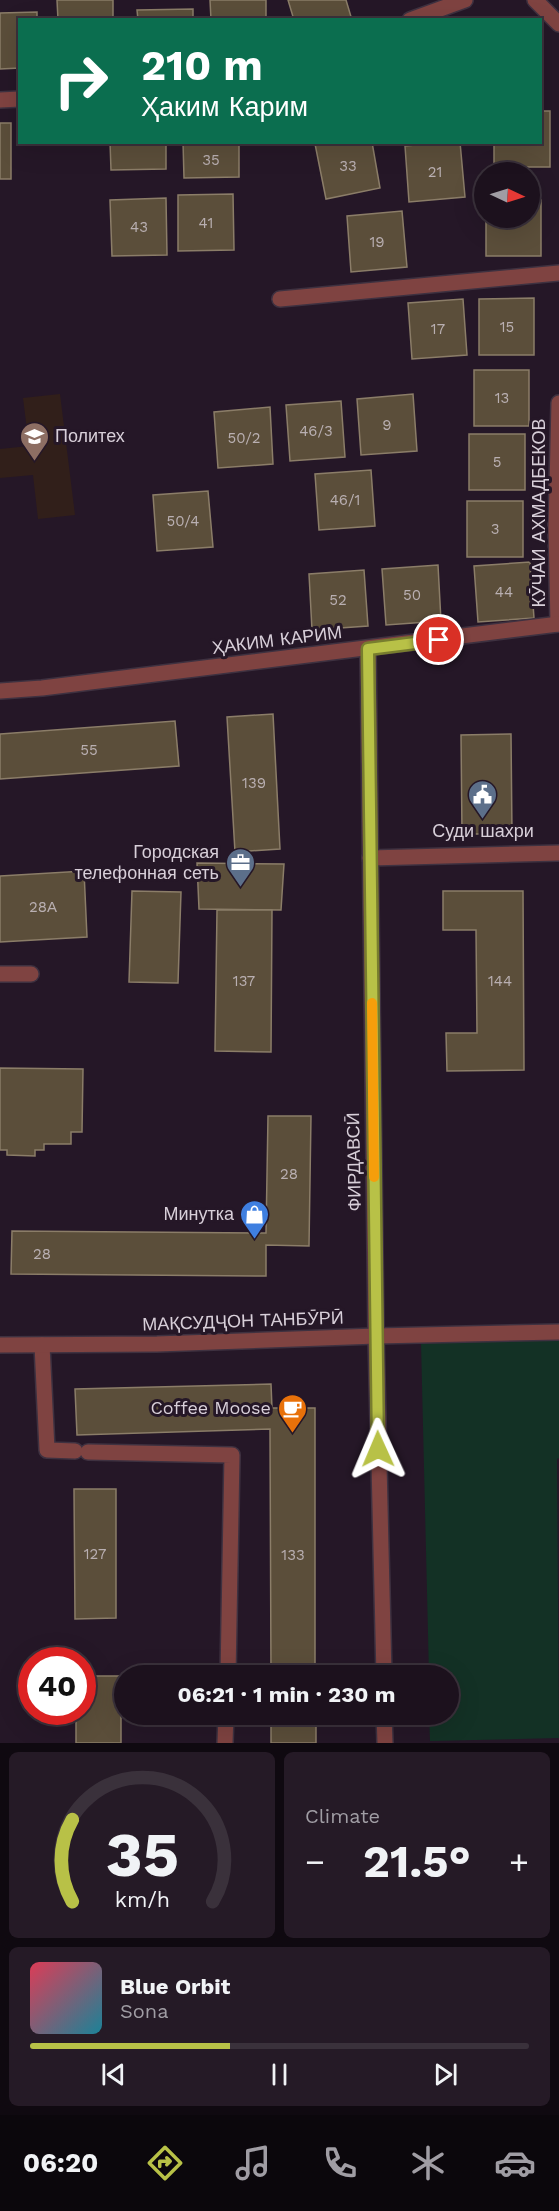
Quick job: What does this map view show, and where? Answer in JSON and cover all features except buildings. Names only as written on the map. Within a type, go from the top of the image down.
[{"type":"street","points":[[416,18],[465,0]]},
{"type":"street","points":[[535,0],[559,24]]},
{"type":"street","points":[[0,100],[18,99]]},
{"type":"street","points":[[280,299],[559,273]]},
{"type":"street","name":"КӮЧАИ АХМАДБЕКОВ","points":[[558,624],[556,528],[559,403]]},
{"type":"street","name":"ҲАКИМ КАРИМ","points":[[0,691],[368,649],[558,624]]},
{"type":"street","name":"ФИРДАВСӢ","points":[[368,649],[376,1336],[384,1665]]},
{"type":"street","points":[[370,858],[559,853]]},
{"type":"street","points":[[0,974],[31,974]]},
{"type":"street","name":"МАҚСУДҶОН ТАНБӮРӢ","points":[[0,1345],[157,1344],[559,1332]]},
{"type":"street","points":[[42,1345],[47,1450],[232,1455],[228,1665]]},
{"type":"street","points":[[225,1743],[226,1725]]},
{"type":"street","points":[[384,1725],[385,1743]]},
{"type":"shaded area","name":"Политех","points":[[60,394],[75,515],[38,519],[33,475],[0,478],[0,449],[29,446],[23,398]]},
{"type":"green space","points":[[559,1340],[559,1458],[557,1459],[559,1738],[430,1741],[429,1725],[459,1725],[459,1665],[429,1665],[421,1343]]},
{"type":"slow traffic","points":[[372,1003],[374,1177]]},
{"type":"place","name":"Политех","points":[[34,462]]},
{"type":"place","name":"Суди шахри","points":[[483,820]]},
{"type":"place","name":"Городская телефонная сеть","points":[[240,888]]},
{"type":"place","name":"Минутка","points":[[255,1240]]},
{"type":"place","name":"Coffee Moose","points":[[292,1434]]},
{"type":"route","points":[[378,1449],[368,649],[439,640]]}]
